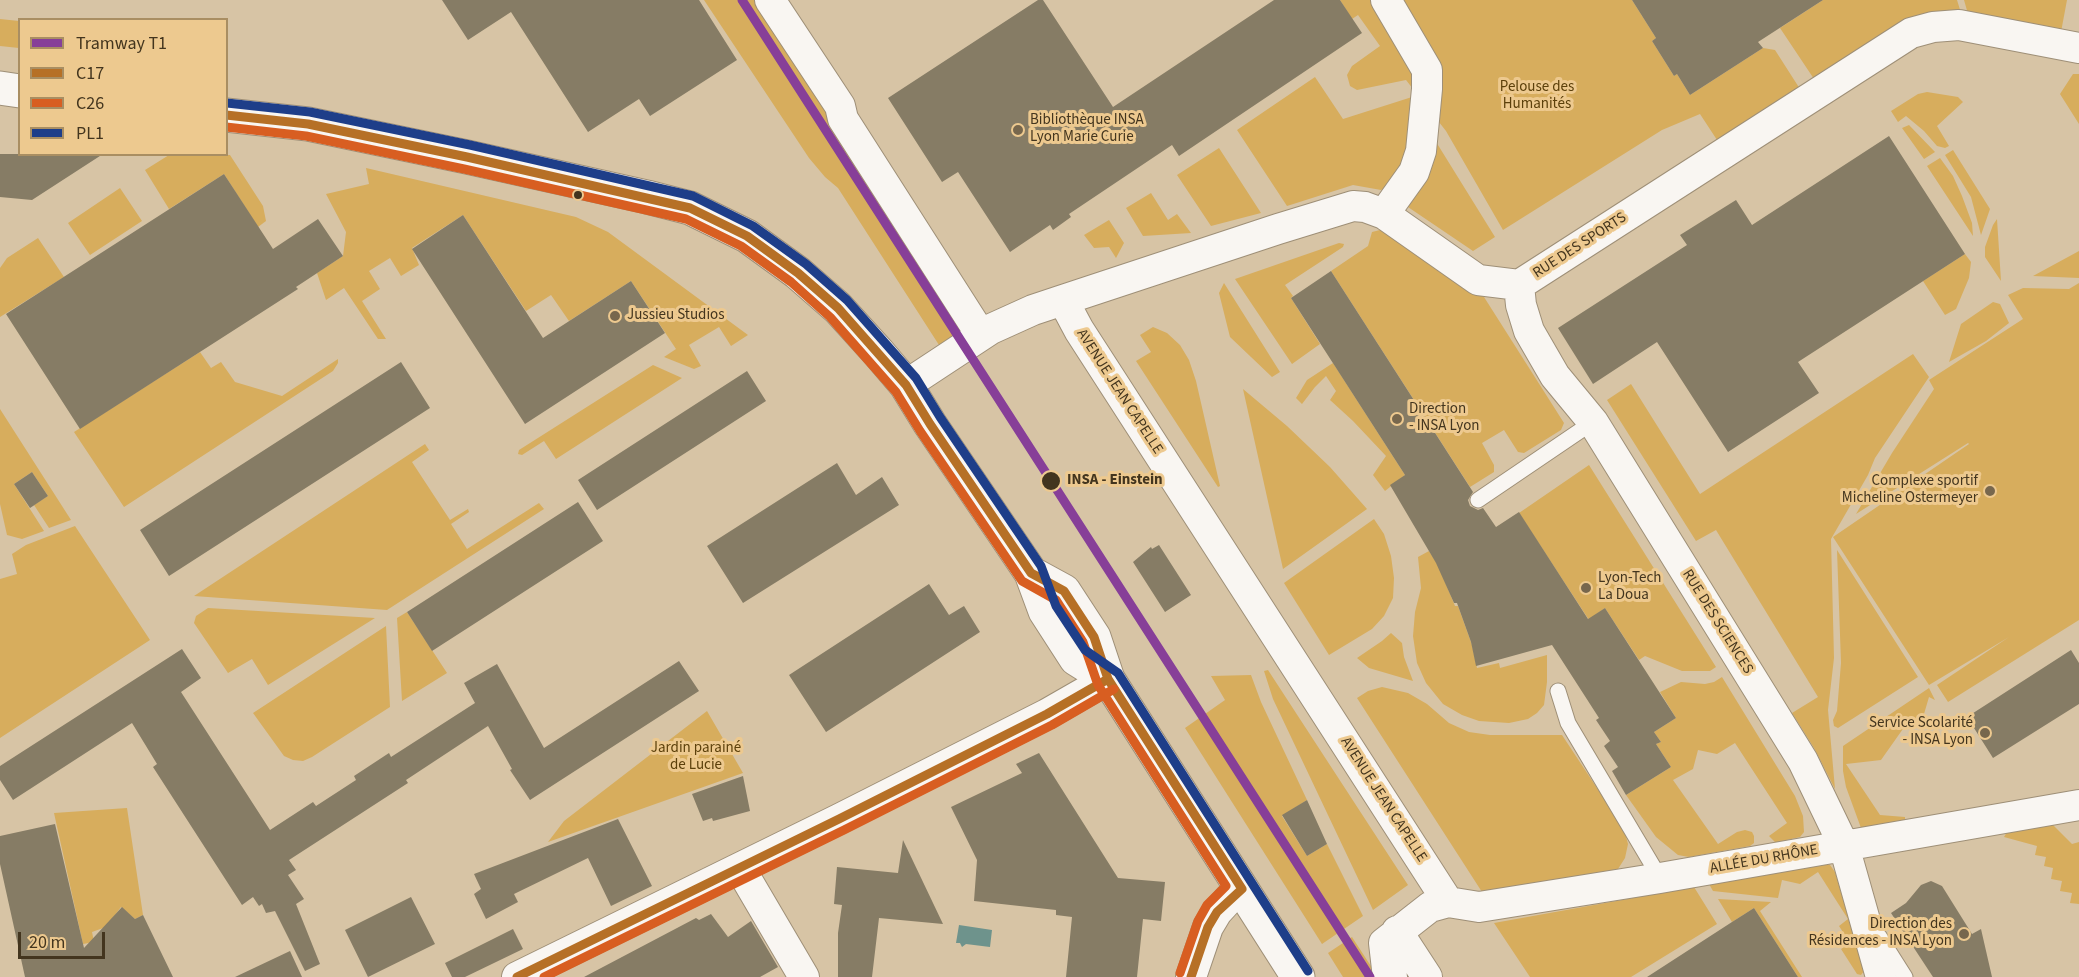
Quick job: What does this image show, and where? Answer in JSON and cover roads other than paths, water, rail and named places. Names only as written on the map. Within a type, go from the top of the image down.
[{"type":"street","points":[[770,0],[840,106],[843,119],[981,335]]},
{"type":"street","points":[[1384,214],[1414,172],[1421,151],[1427,89],[1427,70],[1386,0]]},
{"type":"street","name":"RUE DES SPORTS","points":[[1063,300],[1353,206],[1365,207],[1384,214],[1478,279],[1519,285],[1911,33],[1933,27],[1959,26],[2079,48]]},
{"type":"street","points":[[0,88],[18,91]]},
{"type":"street","points":[[228,115],[331,129],[549,174],[690,208],[747,236],[798,273],[844,315],[906,385],[1031,573],[1045,611],[1076,658],[1108,679],[1298,977]]},
{"type":"street","name":"RUE DES SCIENCES","points":[[1519,285],[1521,304],[1529,331],[1555,376],[1593,423],[1803,760],[1844,846],[1881,977]]},
{"type":"street","points":[[906,385],[981,335],[1033,310],[1063,300]]},
{"type":"street","name":"AVENUE JEAN CAPELLE","points":[[1063,300],[1079,330],[1448,902]]},
{"type":"street","points":[[517,977],[1036,719],[1108,679]]},
{"type":"street","name":"ALLÉE DU RHÔNE","points":[[1448,902],[1459,906],[1479,908],[2079,805]]},
{"type":"street","points":[[740,868],[804,977]]},
{"type":"street","points":[[1191,977],[1208,927],[1217,912],[1242,889]]},
{"type":"street","points":[[1392,977],[1387,969],[1384,943],[1430,907],[1448,902]]},
{"type":"street","points":[[1397,931],[1427,977]]},
{"type":"lane","points":[[1478,500],[1593,423]]},
{"type":"lane","points":[[1558,691],[1568,723],[1660,878]]},
{"type":"lane","points":[[1861,908],[1905,977]]},
{"type":"water","points":[[959,925],[992,930],[990,947],[966,944],[962,947],[960,943],[956,943]]},
{"type":"tram line","name":"T1","points":[[742,0],[1370,977]]},
{"type":"place","name":"Bibliothèque INSA Lyon Marie Curie","points":[[1018,130]]},
{"type":"place","name":"Jussieu Studios","points":[[615,316]]},
{"type":"place","name":"Direction - INSA Lyon","points":[[1397,419]]},
{"type":"place","name":"INSA - Einstein","points":[[1051,481]]},
{"type":"place","name":"Complexe sportif Micheline Ostermeyer","points":[[1990,491]]},
{"type":"place","name":"Lyon-Tech La Doua","points":[[1586,588]]},
{"type":"place","name":"Service Scolarité - INSA Lyon","points":[[1985,733]]},
{"type":"place","name":"Direction des Résidences - INSA Lyon","points":[[1964,934]]},
{"type":"park label","name":"Pelouse des Humanités","points":[[1537,96]]},
{"type":"park label","name":"Jardin parainé de Lucie","points":[[696,758]]}]
